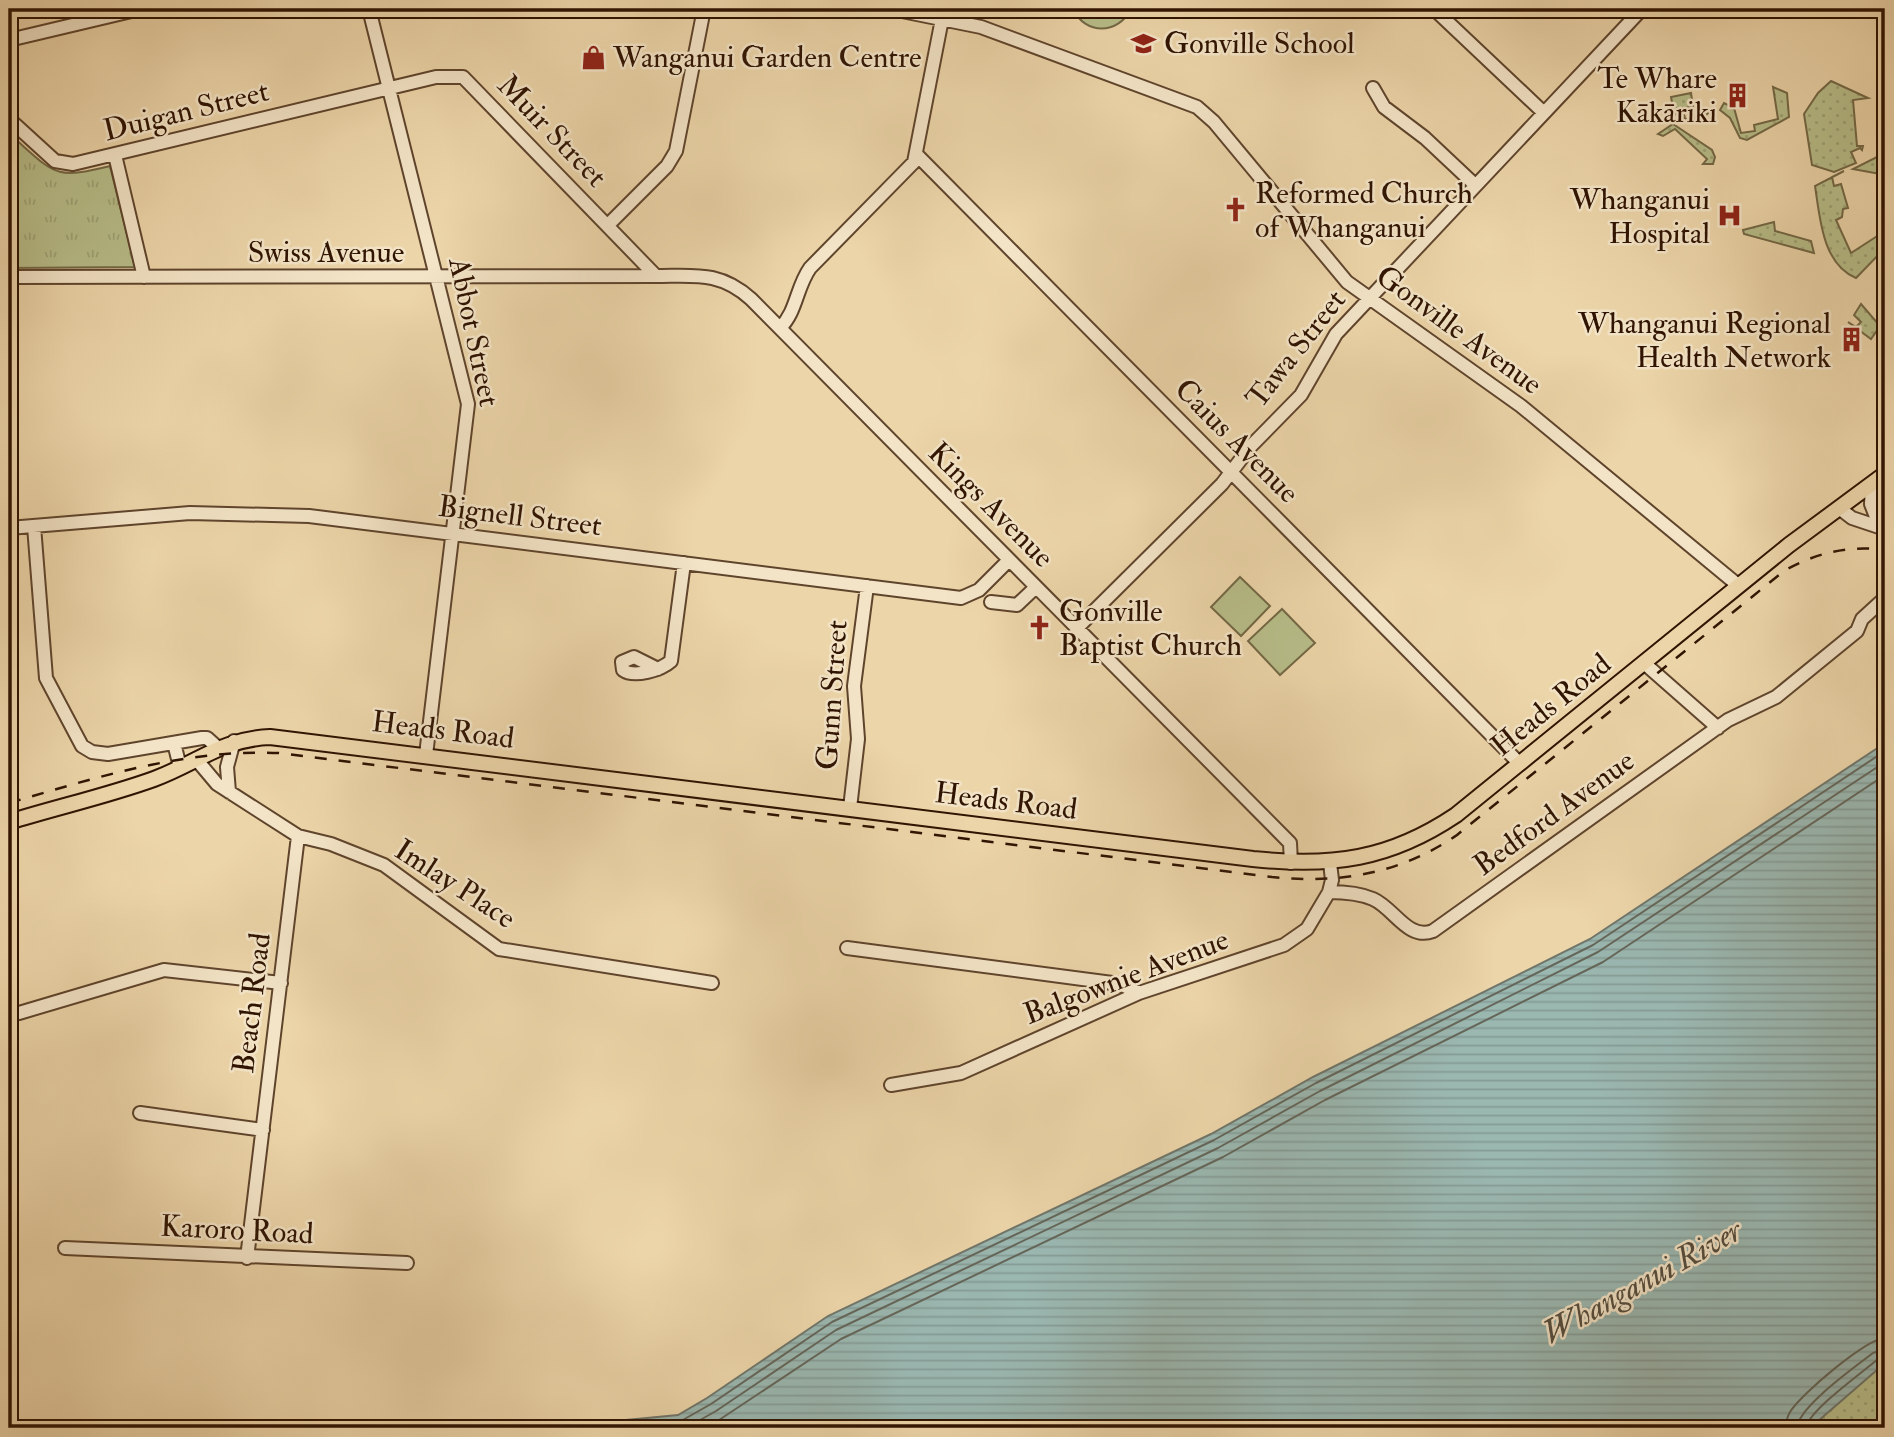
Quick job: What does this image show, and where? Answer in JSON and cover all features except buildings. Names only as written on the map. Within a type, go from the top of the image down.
[{"type":"main road","name":"Heads Road","points":[[9,822],[151,780],[234,741],[263,737],[298,739],[1291,863],[1330,863],[1381,853],[1417,839],[1457,815],[1739,586],[1885,474]]},
{"type":"street","points":[[9,40],[140,9]]},
{"type":"street","name":"Abbot Street","points":[[369,9],[468,404],[426,755]]},
{"type":"street","points":[[608,225],[667,166],[676,151],[704,9]]},
{"type":"street","name":"Gonville Avenue","points":[[892,9],[929,12],[942,19],[989,30],[1197,107],[1214,122],[1336,271],[1368,299],[1521,406],[1739,586]]},
{"type":"street","points":[[1434,9],[1544,113]]},
{"type":"street","name":"Tawa Street","points":[[1076,629],[1231,473],[1251,446],[1301,395],[1336,334],[1642,9]]},
{"type":"street","points":[[780,328],[792,316],[800,284],[810,268],[907,170],[916,154],[942,19]]},
{"type":"street","name":"Muir Street","points":[[389,88],[436,77],[463,77],[656,276]]},
{"type":"street","name":"Duigan Street","points":[[9,120],[49,157],[61,164],[80,163],[389,88]]},
{"type":"street","points":[[1373,88],[1384,107],[1425,138],[1475,185]]},
{"type":"street","name":"Caius Avenue","points":[[916,154],[1520,764]]},
{"type":"street","points":[[115,155],[144,277]]},
{"type":"street","name":"Swiss Avenue","points":[[9,277],[710,276],[727,281]]},
{"type":"street","name":"Kings Avenue","points":[[727,281],[740,289],[780,328],[1290,843],[1291,863]]},
{"type":"street","points":[[1872,485],[1871,504],[1882,528]]},
{"type":"street","points":[[1839,508],[1852,518],[1882,528]]},
{"type":"street","name":"Bignell Street","points":[[9,528],[190,513],[309,516],[967,597],[979,590],[1009,560]]},
{"type":"street","points":[[34,526],[46,678],[74,736],[92,752],[107,754],[207,738],[217,747]]},
{"type":"street","points":[[657,669],[671,661],[673,655],[684,563]]},
{"type":"street","name":"Gunn Street","points":[[850,808],[858,739],[854,686],[867,586]]},
{"type":"street","points":[[991,601],[1017,605],[1036,587]]},
{"type":"street","name":"Bedford Avenue","points":[[1329,892],[1371,898],[1417,933],[1428,933],[1718,728],[1776,697],[1857,631],[1862,619],[1885,598]]},
{"type":"street","points":[[1644,663],[1718,728]]},
{"type":"street","points":[[229,792],[227,767],[234,741]]},
{"type":"street","points":[[174,743],[180,768]]},
{"type":"street","points":[[196,759],[217,784],[298,836]]},
{"type":"street","name":"Imlay Place","points":[[298,836],[331,844],[383,865],[499,949],[712,983]]},
{"type":"street","name":"Beach Road","points":[[247,1258],[298,836]]},
{"type":"street","name":"Balgownie Avenue","points":[[891,1085],[961,1073],[1139,993],[1284,945],[1307,929],[1329,892],[1332,880],[1330,863]]},
{"type":"street","points":[[847,948],[1120,984],[1139,993]]},
{"type":"street","points":[[19,1013],[164,970],[281,983]]},
{"type":"street","points":[[141,1113],[263,1130]]},
{"type":"street","name":"Karoro Road","points":[[65,1248],[407,1263]]},
{"type":"green space","points":[[1073,9],[1131,9],[1118,24],[1102,28],[1085,24]]},
{"type":"green space","points":[[1831,81],[1868,98],[1853,100],[1857,146],[1863,146],[1862,150],[1860,148],[1851,152],[1856,163],[1834,172],[1812,165],[1804,114],[1818,93]]},
{"type":"green space","points":[[1773,87],[1787,93],[1789,117],[1747,140],[1740,138],[1730,118],[1720,110],[1724,103],[1734,108],[1741,133],[1755,131],[1754,125],[1778,119]]},
{"type":"green space","points":[[1691,93],[1693,107],[1683,108],[1685,119],[1699,118],[1699,111],[1709,112],[1701,120],[1687,122],[1674,113],[1671,97]]},
{"type":"green space","points":[[1673,124],[1712,150],[1715,157],[1713,164],[1703,164],[1707,159],[1675,129],[1663,136],[1658,134]]},
{"type":"green space","points":[[13,137],[56,171],[77,173],[110,166],[135,267],[9,268],[9,142]]},
{"type":"green space","points":[[1879,156],[1885,160],[1885,170],[1880,174],[1853,169]]},
{"type":"green space","points":[[1832,177],[1834,186],[1841,184],[1848,208],[1843,209],[1842,217],[1836,220],[1851,253],[1885,231],[1885,248],[1856,278],[1836,262],[1829,251],[1821,225],[1815,186]]},
{"type":"green space","points":[[1774,222],[1775,231],[1811,241],[1814,253],[1744,234],[1743,230]]},
{"type":"green space","points":[[1861,304],[1880,326],[1871,339],[1848,322],[1856,327],[1861,322],[1854,315]]},
{"type":"green space","points":[[1240,577],[1270,606],[1241,636],[1211,607]]},
{"type":"green space","points":[[1282,609],[1315,643],[1280,675],[1248,641]]},
{"type":"green space","points":[[1885,1348],[1885,1428],[1782,1428]]},
{"type":"water","name":"Whanganui River","points":[[1885,743],[1885,1363],[1810,1428],[542,1428],[678,1415],[828,1316],[1211,1134],[1313,1077],[1590,939]]},
{"type":"railway","points":[[9,803],[109,775],[176,760],[210,755],[279,753],[1272,877],[1345,877],[1391,867],[1413,859],[1457,835],[1784,571],[1808,559],[1833,552],[1885,550]]},
{"type":"place","name":"Gonville School","points":[[1144,43]]},
{"type":"place","name":"Wanganui Garden Centre","points":[[593,57]]},
{"type":"place","name":"Te Whare Kākāriki","points":[[1737,95]]},
{"type":"place","name":"Reformed Church of Whanganui","points":[[1235,210]]},
{"type":"place","name":"Whanganui Hospital","points":[[1730,216]]},
{"type":"place","name":"Whanganui Regional Health Network","points":[[1851,340]]},
{"type":"place","name":"Gonville Baptist Church","points":[[1039,628]]}]
